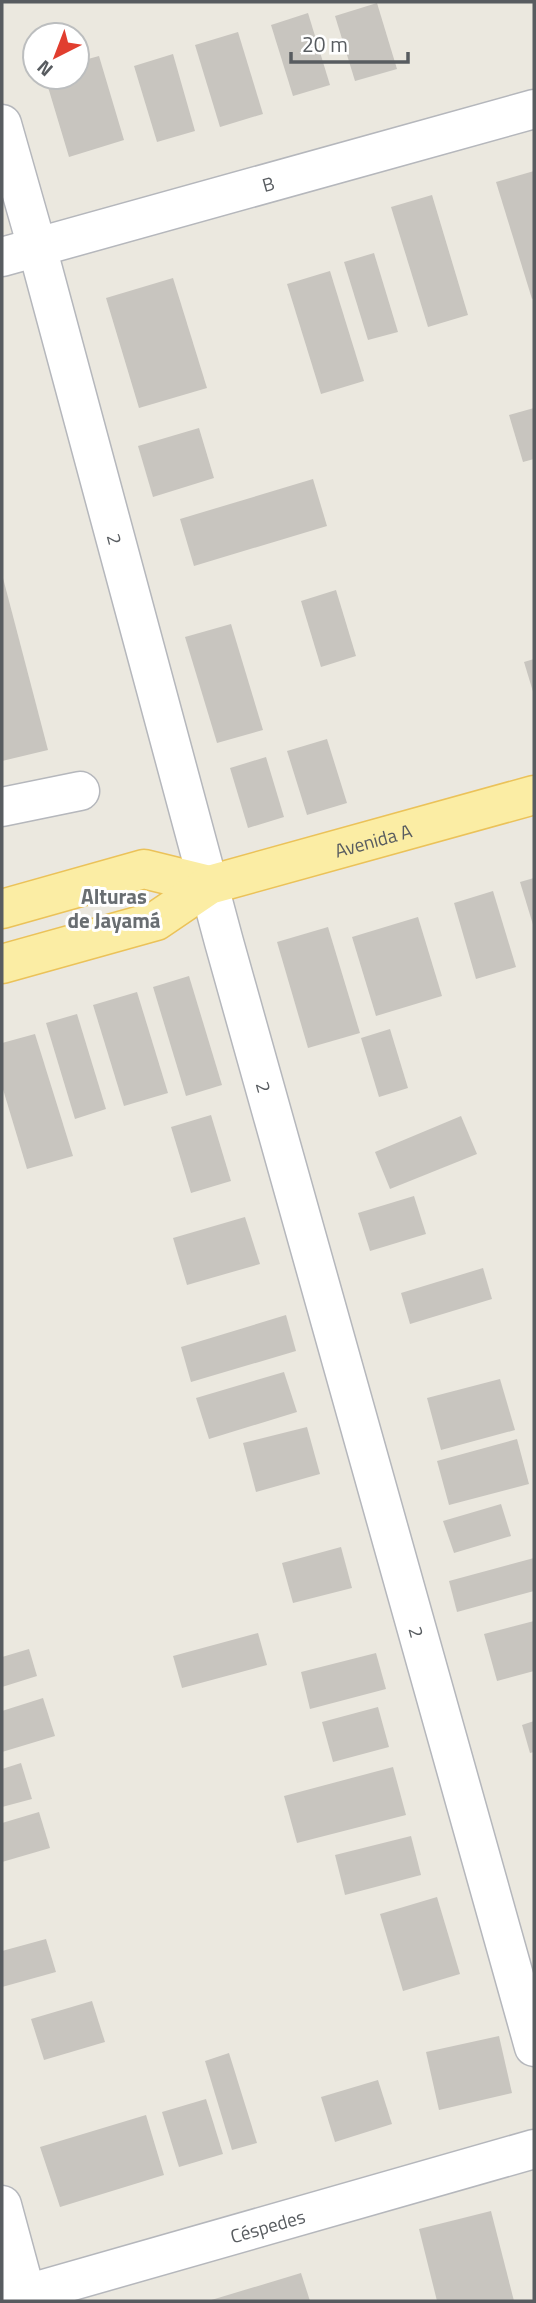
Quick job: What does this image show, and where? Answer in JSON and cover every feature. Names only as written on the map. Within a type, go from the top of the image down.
[{"type":"main road","name":"Avenida A","points":[[2,964],[156,920],[209,885],[534,795]]},
{"type":"main road","name":"Avenida A","points":[[2,909],[144,869],[209,885]]},
{"type":"street","name":"B","points":[[20,252],[534,109]]},
{"type":"street","name":"2","points":[[2,124],[20,252],[209,885],[534,2047]]},
{"type":"street","points":[[2,807],[80,791]]},
{"type":"street","name":"Céspedes","points":[[19,2299],[534,2149]]},
{"type":"street","points":[[2,2205],[19,2299]]},
{"type":"building","points":[[377,3],[397,69],[355,81],[335,16]]},
{"type":"building","points":[[308,13],[330,85],[293,96],[271,25]]},
{"type":"building","points":[[238,32],[263,114],[220,127],[195,45]]},
{"type":"building","points":[[173,54],[195,131],[157,142],[134,66]]},
{"type":"building","points":[[99,56],[124,140],[69,157],[49,91],[91,91],[91,58]]},
{"type":"building","points":[[534,171],[534,298],[532,299],[496,182]]},
{"type":"building","points":[[432,195],[468,315],[428,327],[391,207]]},
{"type":"building","points":[[374,253],[398,332],[368,340],[344,262]]},
{"type":"building","points":[[330,271],[364,381],[321,394],[287,284]]},
{"type":"building","points":[[173,278],[207,388],[139,408],[106,298]]},
{"type":"building","points":[[534,408],[534,459],[523,462],[509,415]]},
{"type":"building","points":[[199,428],[214,478],[153,497],[138,446]]},
{"type":"building","points":[[313,479],[327,526],[194,566],[180,519]]},
{"type":"building","points":[[2,579],[48,750],[2,761]]},
{"type":"building","points":[[336,590],[356,656],[321,667],[301,601]]},
{"type":"building","points":[[231,624],[263,730],[217,743],[185,637]]},
{"type":"building","points":[[534,659],[534,695],[524,662]]},
{"type":"building","points":[[327,739],[347,803],[307,815],[287,751]]},
{"type":"building","points":[[266,757],[284,817],[248,828],[230,768]]},
{"type":"building","points":[[534,878],[534,928],[520,882]]},
{"type":"building","points":[[493,891],[516,967],[476,979],[454,903]]},
{"type":"building","points":[[418,917],[442,996],[376,1016],[352,937]]},
{"type":"building","points":[[328,927],[360,1033],[308,1048],[277,942]]},
{"type":"building","points":[[189,976],[222,1085],[186,1096],[153,987]]},
{"type":"building","points":[[137,992],[168,1093],[124,1106],[93,1005]]},
{"type":"building","points":[[77,1014],[106,1109],[75,1119],[46,1023]]},
{"type":"building","points":[[390,1029],[408,1088],[379,1097],[361,1038]]},
{"type":"building","points":[[35,1034],[73,1156],[27,1169],[2,1086],[2,1043]]},
{"type":"building","points":[[211,1115],[231,1181],[191,1193],[171,1127]]},
{"type":"building","points":[[461,1116],[477,1154],[390,1189],[375,1152]]},
{"type":"building","points":[[414,1196],[426,1234],[370,1251],[358,1213]]},
{"type":"building","points":[[245,1217],[260,1264],[187,1285],[173,1238]]},
{"type":"building","points":[[483,1268],[492,1299],[410,1324],[401,1293]]},
{"type":"building","points":[[286,1315],[296,1351],[191,1382],[181,1347]]},
{"type":"building","points":[[284,1372],[297,1412],[209,1439],[196,1398]]},
{"type":"building","points":[[500,1379],[515,1430],[441,1450],[427,1398]]},
{"type":"building","points":[[307,1427],[320,1474],[256,1492],[243,1443]]},
{"type":"building","points":[[517,1439],[529,1484],[449,1505],[437,1461]]},
{"type":"building","points":[[501,1504],[511,1536],[454,1553],[443,1521]]},
{"type":"building","points":[[341,1547],[352,1588],[293,1603],[282,1563]]},
{"type":"building","points":[[534,1558],[534,1591],[457,1612],[449,1581]]},
{"type":"building","points":[[534,1621],[534,1671],[497,1681],[484,1634]]},
{"type":"building","points":[[258,1633],[267,1665],[182,1688],[173,1656]]},
{"type":"building","points":[[29,1649],[37,1676],[2,1687],[2,1657]]},
{"type":"building","points":[[376,1653],[386,1689],[310,1709],[301,1672]]},
{"type":"building","points":[[43,1698],[55,1736],[2,1752],[2,1711]]},
{"type":"building","points":[[378,1707],[389,1747],[333,1762],[322,1722]]},
{"type":"building","points":[[534,1721],[534,1752],[530,1753],[522,1725]]},
{"type":"building","points":[[21,1763],[32,1799],[2,1807],[2,1769]]},
{"type":"building","points":[[393,1767],[406,1815],[297,1843],[284,1796]]},
{"type":"building","points":[[39,1812],[50,1848],[2,1862],[2,1823]]},
{"type":"building","points":[[411,1836],[421,1875],[345,1895],[335,1855]]},
{"type":"building","points":[[437,1897],[460,1974],[403,1991],[380,1914]]},
{"type":"building","points":[[46,1939],[56,1972],[2,1987],[2,1951]]},
{"type":"building","points":[[92,2001],[105,2042],[44,2060],[31,2019]]},
{"type":"building","points":[[499,2036],[512,2093],[439,2110],[426,2052]]},
{"type":"building","points":[[229,2053],[257,2143],[232,2150],[205,2061]]},
{"type":"building","points":[[378,2080],[392,2124],[335,2142],[321,2097]]},
{"type":"building","points":[[206,2099],[223,2154],[179,2167],[162,2112]]},
{"type":"building","points":[[146,2115],[164,2175],[60,2207],[40,2147]]},
{"type":"building","points":[[491,2211],[514,2301],[437,2301],[419,2229]]},
{"type":"building","points":[[301,2273],[310,2301],[208,2301]]},
{"type":"district","name":"Alturas de Jayamá","points":[[114,908]]}]
